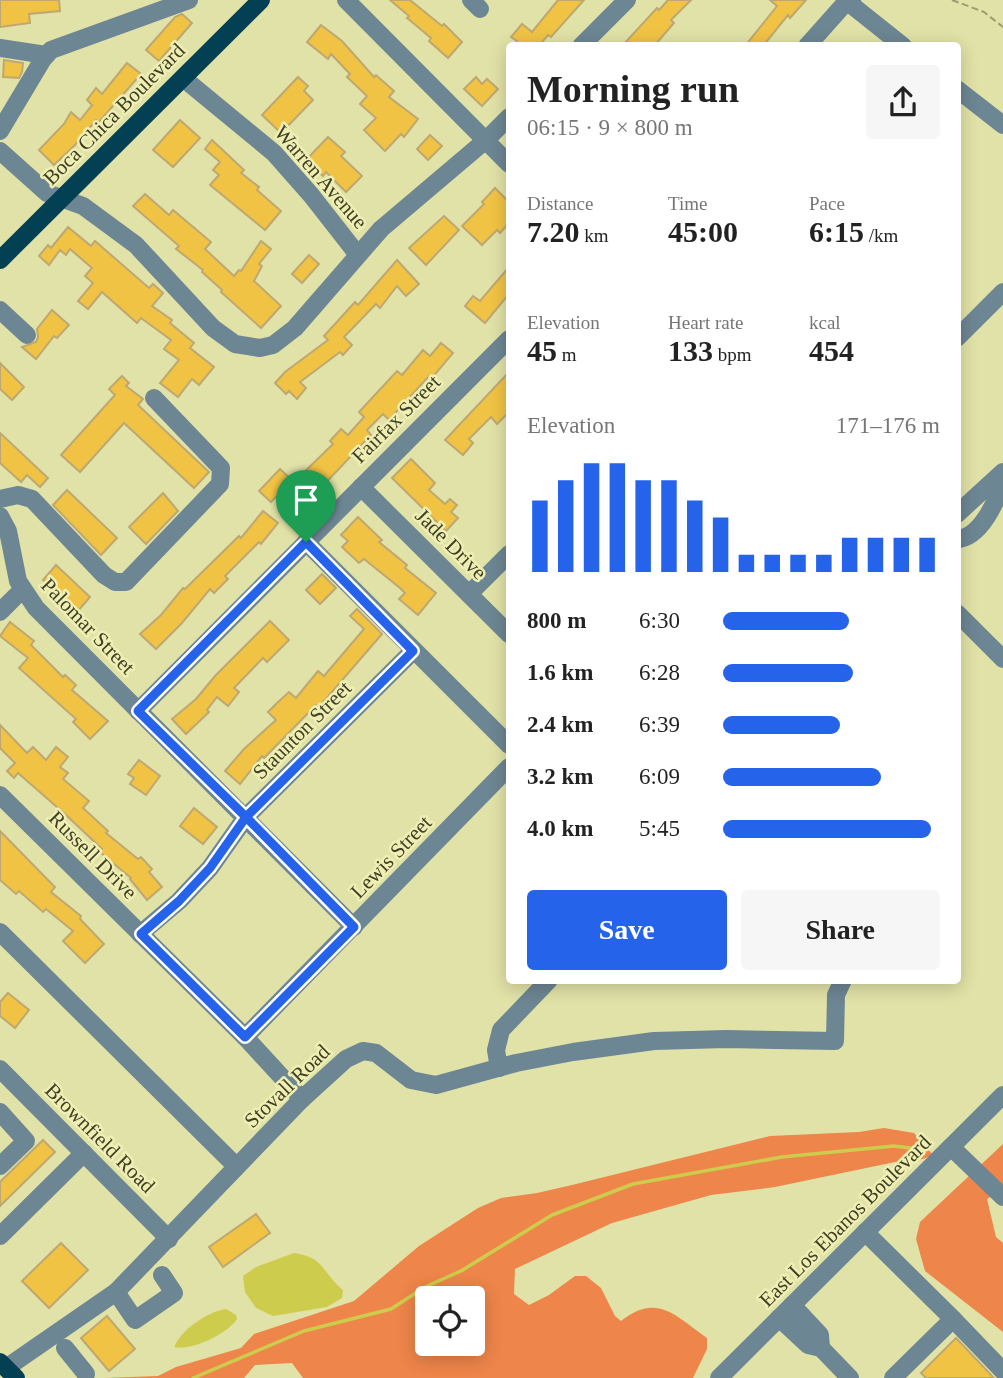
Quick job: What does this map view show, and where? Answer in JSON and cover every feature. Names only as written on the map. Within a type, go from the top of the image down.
[{"type":"main road","name":"Boca Chica Boulevard","points":[[0,260],[261,0]]},
{"type":"street","points":[[0,131],[51,50],[189,0]]},
{"type":"street","points":[[346,0],[506,160]]},
{"type":"street","points":[[585,42],[627,0]]},
{"type":"street","points":[[811,42],[850,0],[854,7],[898,42]]},
{"type":"street","points":[[0,48],[46,55]]},
{"type":"street","name":"Warren Avenue","points":[[183,78],[274,153],[358,255]]},
{"type":"street","points":[[961,100],[1003,125]]},
{"type":"street","points":[[0,151],[47,193],[83,206],[124,235],[161,268],[213,328],[235,344],[248,348],[273,345],[285,338],[381,229],[506,120]]},
{"type":"street","points":[[961,334],[1003,292]]},
{"type":"street","points":[[0,310],[27,335]]},
{"type":"street","name":"Fairfax Street","points":[[138,711],[506,342]]},
{"type":"street","points":[[0,499],[18,495],[32,499],[104,575],[115,582],[125,582],[220,484],[222,477],[221,468],[154,398]]},
{"type":"street","points":[[961,510],[1003,472]]},
{"type":"street","points":[[961,538],[967,536],[992,509],[1003,479]]},
{"type":"street","name":"Jade Drive","points":[[361,487],[506,631]]},
{"type":"street","name":"Palomar Street","points":[[0,516],[8,531],[18,581],[36,608],[354,927]]},
{"type":"street","points":[[306,542],[506,742]]},
{"type":"street","points":[[469,594],[506,557]]},
{"type":"street","points":[[0,612],[22,590]]},
{"type":"street","points":[[961,618],[1003,659]]},
{"type":"street","name":"Staunton Street","points":[[141,934],[179,901],[210,868],[246,817],[413,651]]},
{"type":"street","name":"Lewis Street","points":[[245,1037],[506,770]]},
{"type":"street","name":"Russell Drive","points":[[0,795],[245,1037],[302,1099]]},
{"type":"street","points":[[0,932],[236,1166]]},
{"type":"street","points":[[499,1068],[496,1050],[502,1030],[545,984]]},
{"type":"street","name":"Stovall Road","points":[[8,1372],[116,1292],[302,1099],[346,1059],[363,1051],[376,1053],[411,1080],[423,1084],[450,1083],[499,1068],[573,1052],[654,1041],[835,1041],[836,995],[841,984]]},
{"type":"street","name":"Brownfield Road","points":[[0,1069],[169,1238]]},
{"type":"street","name":"East Los Ebanos Boulevard","points":[[719,1378],[1003,1095]]},
{"type":"street","points":[[0,1112],[26,1141]]},
{"type":"street","points":[[0,1166],[50,1119]]},
{"type":"street","points":[[951,1147],[1003,1197]]},
{"type":"street","points":[[0,1236],[84,1153]]},
{"type":"street","points":[[865,1232],[1003,1371]]},
{"type":"street","points":[[116,1292],[135,1320],[174,1293],[162,1275]]},
{"type":"street","points":[[792,1305],[820,1335],[821,1348]]},
{"type":"street","points":[[779,1318],[808,1345],[821,1348],[850,1378]]},
{"type":"street","points":[[893,1378],[953,1319]]},
{"type":"street","points":[[65,1348],[79,1373]]},
{"type":"path","points":[[952,0],[984,12],[1003,27]]},
{"type":"shaded area","points":[[884,1128],[914,1133],[933,1155],[775,1187],[711,1195],[612,1223],[515,1269],[514,1294],[529,1305],[549,1295],[575,1276],[586,1276],[601,1288],[615,1316],[621,1321],[645,1308],[666,1310],[676,1315],[707,1338],[707,1349],[693,1378],[303,1378],[292,1363],[255,1365],[244,1378],[104,1378],[158,1376],[176,1367],[241,1348],[254,1334],[354,1301],[419,1246],[478,1208],[501,1198],[572,1185],[770,1136],[859,1132]]},
{"type":"shaded area","points":[[1003,1144],[1003,1189],[987,1199],[996,1237],[1003,1243],[1003,1332],[925,1271],[916,1239],[920,1222]]},
{"type":"shaded area","points":[[294,1253],[318,1262],[343,1290],[342,1298],[327,1307],[273,1316],[256,1308],[245,1292],[243,1276],[256,1267]]},
{"type":"shaded area","points":[[226,1309],[236,1315],[237,1319],[232,1325],[199,1344],[174,1347],[196,1322]]},
{"type":"building","points":[[0,0],[59,0],[60,11],[29,14],[30,23],[0,27]]},
{"type":"building","points":[[390,0],[410,0],[442,26],[444,24],[462,42],[448,58],[429,41],[431,38],[407,18],[409,16]]},
{"type":"building","points":[[558,0],[584,0],[551,37],[548,35],[542,42],[516,42],[511,37],[522,24],[532,32]]},
{"type":"building","points":[[668,0],[691,0],[671,20],[674,23],[657,42],[626,42],[657,8],[659,10]]},
{"type":"building","points":[[770,0],[806,0],[790,18],[788,15],[766,42],[748,42],[777,6]]},
{"type":"building","points":[[182,14],[192,23],[159,61],[146,50],[175,17]]},
{"type":"building","points":[[321,25],[342,41],[374,77],[376,75],[394,91],[389,97],[418,119],[404,137],[401,134],[385,151],[364,130],[376,118],[360,104],[367,96],[347,77],[350,74],[331,54],[328,59],[307,42]]},
{"type":"building","points":[[4,60],[23,63],[19,78],[3,77]]},
{"type":"building","points":[[127,63],[141,74],[99,122],[96,120],[54,165],[39,150],[64,124],[71,112],[80,120],[92,105],[87,100],[96,88],[102,94]]},
{"type":"building","points":[[298,77],[308,86],[304,91],[313,100],[281,133],[262,115]]},
{"type":"building","points":[[476,77],[482,84],[487,79],[498,89],[482,106],[464,89]]},
{"type":"building","points":[[180,120],[200,138],[173,167],[153,150]]},
{"type":"building","points":[[430,135],[442,146],[428,160],[417,149]]},
{"type":"building","points":[[328,137],[345,152],[341,156],[362,176],[346,192],[326,172],[323,176],[306,160]]},
{"type":"building","points":[[212,140],[244,170],[241,173],[259,187],[257,190],[281,211],[265,230],[210,185],[219,175],[213,170],[220,162],[205,149]]},
{"type":"building","points":[[495,188],[506,199],[506,226],[500,233],[497,230],[482,245],[462,226],[484,204],[482,202]]},
{"type":"building","points":[[145,194],[169,215],[173,210],[211,242],[205,249],[234,276],[241,271],[261,241],[271,249],[259,264],[262,266],[254,281],[281,306],[261,328],[221,292],[203,270],[176,249],[179,246],[133,206]]},
{"type":"building","points":[[444,216],[459,230],[426,265],[409,248]]},
{"type":"building","points":[[68,227],[91,246],[95,241],[149,288],[153,284],[163,293],[152,306],[172,320],[170,323],[194,343],[190,348],[214,367],[199,385],[192,379],[178,397],[160,383],[179,360],[164,349],[171,340],[141,318],[137,323],[102,292],[88,309],[78,301],[93,283],[85,276],[92,268],[70,249],[66,255],[60,250],[49,265],[39,256],[48,245],[51,248]]},
{"type":"building","points":[[309,255],[319,264],[302,283],[292,274]]},
{"type":"building","points":[[397,260],[419,284],[406,296],[397,286],[380,308],[376,304],[344,337],[352,345],[343,355],[340,352],[300,382],[306,388],[297,399],[289,391],[286,394],[275,383],[285,372],[328,340],[324,336],[355,302],[358,305]]},
{"type":"building","points":[[506,271],[506,298],[485,323],[465,306],[473,296],[480,301]]},
{"type":"building","points":[[52,310],[69,325],[57,338],[54,336],[36,359],[22,347],[36,342],[37,329]]},
{"type":"building","points":[[441,343],[453,353],[432,378],[429,376],[389,420],[383,414],[367,430],[371,435],[299,511],[280,493],[271,502],[259,491],[280,469],[294,482],[333,444],[330,441],[341,429],[348,435],[364,417],[359,412],[397,371],[402,375],[423,350],[430,356]]},
{"type":"building","points":[[0,363],[24,387],[12,400],[0,389]]},
{"type":"building","points":[[506,375],[506,415],[497,424],[491,417],[469,439],[473,443],[463,455],[445,440]]},
{"type":"building","points":[[122,376],[129,383],[126,386],[143,399],[138,405],[209,472],[194,488],[124,423],[80,472],[61,455],[115,395],[109,389]]},
{"type":"building","points":[[0,433],[48,478],[40,487],[27,475],[21,482],[0,463]]},
{"type":"building","points":[[411,459],[435,483],[429,490],[445,504],[450,499],[457,505],[451,512],[458,518],[446,531],[392,478]]},
{"type":"building","points":[[67,490],[117,538],[101,555],[53,505]]},
{"type":"building","points":[[163,493],[178,511],[146,544],[129,527]]},
{"type":"building","points":[[263,511],[278,523],[261,544],[259,542],[225,576],[228,579],[214,593],[210,589],[156,649],[140,634],[161,615],[183,588],[239,536],[241,538]]},
{"type":"building","points":[[358,517],[382,540],[379,542],[407,565],[405,568],[436,593],[418,615],[399,599],[405,593],[400,588],[364,559],[359,563],[342,547],[348,541],[341,535]]},
{"type":"building","points":[[56,565],[90,597],[77,612],[43,580]]},
{"type":"building","points":[[322,574],[336,588],[320,604],[306,590]]},
{"type":"building","points":[[357,609],[382,634],[319,707],[316,705],[264,758],[262,756],[240,784],[225,771],[244,749],[276,720],[268,712],[289,692],[296,698],[318,671],[324,676],[364,629],[350,616]]},
{"type":"building","points":[[270,621],[289,640],[267,662],[263,658],[234,688],[239,692],[228,706],[217,697],[207,710],[209,712],[186,734],[172,719],[196,699]]},
{"type":"building","points":[[10,622],[34,641],[31,645],[63,677],[65,675],[76,685],[72,690],[108,721],[90,739],[73,722],[76,719],[19,668],[28,658],[0,636]]},
{"type":"building","points":[[0,725],[27,753],[33,747],[46,760],[56,747],[68,757],[60,767],[68,773],[63,779],[89,801],[83,808],[108,831],[106,833],[138,859],[141,857],[152,869],[149,872],[162,887],[147,900],[131,878],[100,852],[102,849],[66,815],[18,773],[14,778],[7,771],[15,763],[0,748]]},
{"type":"building","points":[[139,760],[160,776],[146,795],[130,784],[134,778],[128,774]]},
{"type":"building","points":[[194,808],[217,827],[203,844],[180,826]]},
{"type":"building","points":[[0,831],[55,887],[51,892],[81,916],[80,919],[104,944],[85,963],[63,941],[73,931],[46,909],[43,912],[19,891],[16,894],[0,880]]},
{"type":"building","points":[[8,993],[29,1010],[15,1028],[0,1016],[0,1002]]},
{"type":"building","points":[[43,1140],[55,1152],[0,1206],[0,1182]]},
{"type":"building","points":[[256,1214],[270,1233],[223,1267],[209,1247]]},
{"type":"building","points":[[61,1243],[88,1270],[49,1308],[22,1281]]},
{"type":"building","points":[[107,1316],[135,1349],[109,1371],[81,1338]]},
{"type":"building","points":[[956,1338],[994,1378],[926,1378],[921,1373]]},
{"type":"waterway","points":[[193,1378],[304,1331],[391,1309],[425,1287],[461,1271],[552,1215],[633,1184],[782,1157],[894,1146],[918,1149]]},
{"type":"route","points":[[306,542],[138,711],[246,817],[210,868],[179,901],[141,934],[245,1037],[354,927],[246,817],[413,651],[306,542]]}]
